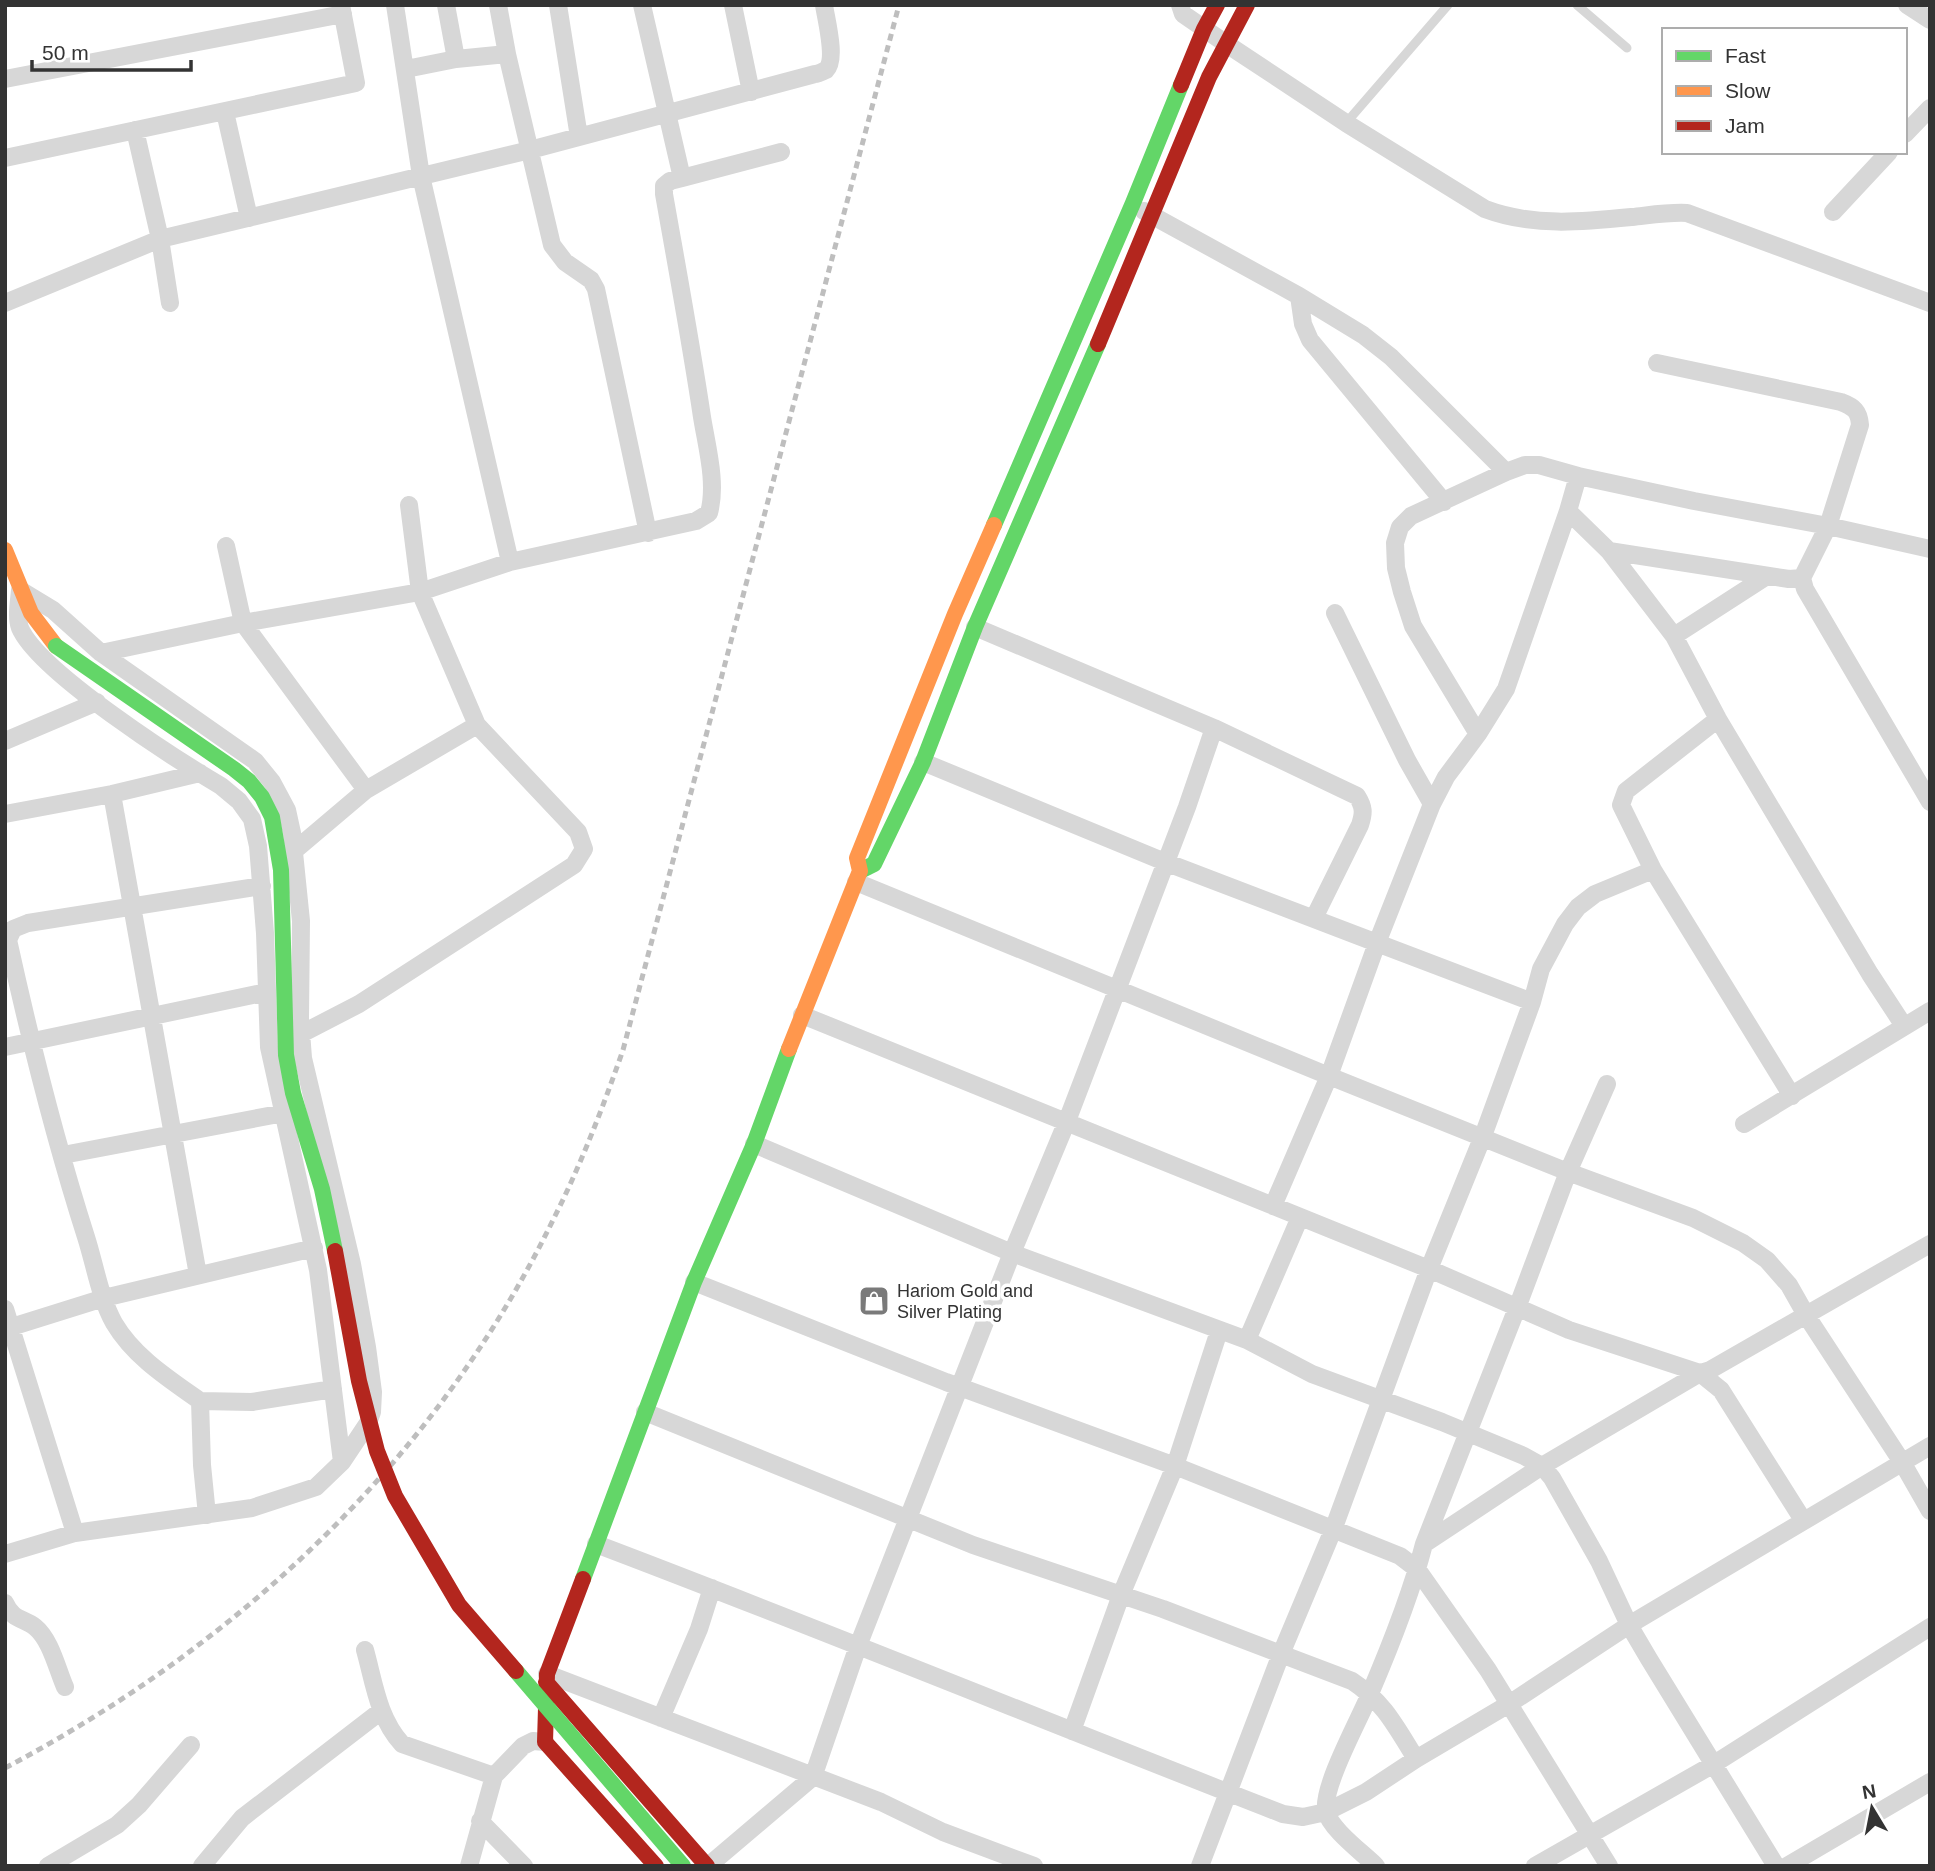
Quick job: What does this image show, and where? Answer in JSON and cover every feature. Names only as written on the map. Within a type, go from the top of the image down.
[{"type":"street","points":[[395,5],[421,176],[510,562]]},
{"type":"street","points":[[446,5],[456,59]]},
{"type":"street","points":[[498,5],[552,245],[565,262],[592,280],[596,289],[648,533]]},
{"type":"street","points":[[558,5],[579,137]]},
{"type":"street","points":[[642,5],[682,178]]},
{"type":"street","points":[[733,5],[751,92]]},
{"type":"street","points":[[5,303],[160,239],[530,150],[825,71],[830,62],[831,50],[824,5]]},
{"type":"street","points":[[1180,5],[1183,14],[1204,29],[1346,123],[1485,209],[1509,218],[1538,222],[1687,213],[1930,303]]},
{"type":"street","points":[[656,1866],[545,1742],[546,1678],[694,1282],[754,1144],[858,877],[857,858],[954,614],[1132,203],[1204,29],[1217,5]]},
{"type":"street","points":[[858,877],[874,864],[923,762],[975,627],[1225,43],[1247,5]]},
{"type":"street","points":[[1907,5],[1930,20]]},
{"type":"street","points":[[5,79],[342,10],[356,83],[5,158]]},
{"type":"street","points":[[406,69],[456,59],[507,54]]},
{"type":"street","points":[[1907,132],[1930,108]]},
{"type":"street","points":[[225,112],[249,218]]},
{"type":"street","points":[[135,130],[160,239],[170,303]]},
{"type":"street","points":[[102,653],[243,623],[420,592],[510,562],[648,533],[696,521],[709,513],[713,500],[664,186],[670,181],[780,152]]},
{"type":"street","points":[[1833,212],[1887,154]]},
{"type":"street","points":[[1132,203],[1299,296],[1363,335],[1391,357],[1506,472]]},
{"type":"street","points":[[1299,296],[1303,324],[1310,340],[1444,502]]},
{"type":"street","points":[[1657,363],[1853,407],[1859,415],[1860,425],[1828,526],[1802,578],[1805,589],[1930,802]]},
{"type":"street","points":[[1478,734],[1413,626],[1396,568],[1395,543],[1400,527],[1412,516],[1506,472],[1525,465],[1539,465],[1694,501],[1828,526],[1930,549]]},
{"type":"street","points":[[1273,1206],[1329,1076],[1377,943],[1432,804],[1446,777],[1478,734],[1506,689],[1578,476]]},
{"type":"street","points":[[301,1034],[370,996],[574,865],[584,849],[578,832],[477,725],[420,592],[409,505]]},
{"type":"street","points":[[1568,510],[1609,551],[1675,636],[1718,719],[1863,962],[1905,1027]]},
{"type":"street","points":[[226,546],[243,623],[366,790]]},
{"type":"street","points":[[5,550],[29,613],[41,631],[56,646],[234,769],[249,781],[262,797],[272,817],[281,870],[286,1055],[293,1093],[325,1201],[359,1381],[377,1451],[395,1496],[459,1605],[683,1866]]},
{"type":"street","points":[[1609,551],[1767,576],[1802,578]]},
{"type":"street","points":[[1675,636],[1767,576]]},
{"type":"street","points":[[20,590],[12,613],[33,647],[54,669],[97,702],[221,786],[239,801],[251,819],[258,846],[262,886],[268,1047],[314,1248],[325,1313],[342,1462]]},
{"type":"street","points":[[5,1554],[75,1533],[252,1508],[316,1487],[342,1462],[368,1423],[372,1412],[373,1392],[368,1347],[352,1264],[303,1058],[301,921],[287,810],[272,782],[255,761],[102,653],[53,610],[20,590]]},
{"type":"street","points":[[1335,613],[1407,760],[1432,804]]},
{"type":"street","points":[[975,627],[1214,728],[1357,796],[1364,813],[1360,825],[1314,918]]},
{"type":"street","points":[[5,741],[97,702]]},
{"type":"street","points":[[1718,719],[1626,792],[1621,804],[1653,870],[1792,1096]]},
{"type":"street","points":[[294,851],[366,790],[477,725]]},
{"type":"street","points":[[546,1678],[707,1866],[813,1777],[858,1646],[1012,1253],[1067,1121],[1187,807],[1214,728]]},
{"type":"street","points":[[923,762],[1165,863],[1532,1002]]},
{"type":"street","points":[[5,814],[112,794],[200,773]]},
{"type":"street","points":[[112,794],[198,1275]]},
{"type":"street","points":[[1200,1866],[1281,1654],[1333,1530],[1429,1269],[1483,1136],[1532,1002],[1541,969],[1578,906],[1595,894],[1653,870]]},
{"type":"street","points":[[858,877],[1116,989],[1568,1172],[1693,1218],[1743,1243],[1767,1260],[1790,1284],[1806,1315],[1902,1462],[1930,1511]]},
{"type":"street","points":[[262,886],[28,923],[13,929],[7,939],[30,1041],[104,1298],[114,1323],[153,1367],[200,1401],[252,1402],[333,1390]]},
{"type":"street","points":[[5,1046],[267,992]]},
{"type":"street","points":[[1744,1124],[1930,1011]]},
{"type":"street","points":[[802,1015],[1429,1269],[1569,1330],[1700,1373],[1721,1390],[1804,1520]]},
{"type":"street","points":[[1376,1866],[1336,1828],[1326,1812],[1326,1794],[1370,1693],[1424,1544],[1568,1172],[1607,1084]]},
{"type":"street","points":[[63,1155],[284,1113]]},
{"type":"street","points":[[754,1144],[1012,1253],[1219,1331],[1247,1339],[1312,1374],[1468,1432],[1542,1466],[1552,1478],[1599,1561],[1629,1625],[1776,1866]]},
{"type":"street","points":[[1247,1339],[1300,1217]]},
{"type":"street","points":[[1424,1544],[1542,1466],[1700,1373],[1823,1307],[1930,1244]]},
{"type":"street","points":[[75,1533],[7,1321],[314,1248]]},
{"type":"street","points":[[694,1282],[960,1387],[1175,1466],[1400,1556],[1417,1569],[1488,1670],[1609,1866]]},
{"type":"street","points":[[1072,1731],[1121,1595],[1175,1466],[1219,1331]]},
{"type":"street","points":[[200,1401],[207,1515]]},
{"type":"street","points":[[645,1412],[974,1545],[1121,1595],[1352,1681],[1370,1693],[1384,1708],[1416,1759]]},
{"type":"street","points":[[596,1544],[1283,1814],[1303,1817],[1326,1812],[1366,1791],[1508,1704],[1629,1625],[1930,1446]]},
{"type":"street","points":[[661,1718],[699,1629],[712,1588]]},
{"type":"street","points":[[5,1603],[20,1621],[34,1626],[45,1640],[65,1687]]},
{"type":"street","points":[[1535,1866],[1714,1765],[1930,1627]]},
{"type":"street","points":[[365,1650],[382,1711],[391,1732],[402,1744],[494,1776]]},
{"type":"street","points":[[546,1678],[661,1718],[881,1802],[943,1832],[1034,1866]]},
{"type":"street","points":[[202,1866],[242,1818],[382,1711]]},
{"type":"street","points":[[473,1862],[480,1821],[494,1776],[523,1746],[533,1741],[545,1742]]},
{"type":"street","points":[[48,1866],[117,1825],[139,1805],[191,1745]]},
{"type":"street","points":[[1787,1866],[1930,1782]]},
{"type":"street","points":[[480,1821],[524,1866]]},
{"type":"lane","points":[[1346,123],[1448,5]]},
{"type":"lane","points":[[1577,5],[1627,48]]},
{"type":"railway","points":[[5,1768],[92,1718],[174,1663],[252,1602],[325,1536],[392,1464],[453,1387],[507,1304],[555,1216],[592,1134],[623,1050],[899,5]]},
{"type":"traffic: fast","points":[[994,525],[1181,85]]},
{"type":"traffic: fast","points":[[860,871],[874,864],[923,762],[975,627],[1098,344]]},
{"type":"traffic: fast","points":[[56,646],[234,769],[249,781],[262,797],[272,817],[281,870],[286,1055],[293,1093],[322,1189],[335,1251]]},
{"type":"traffic: fast","points":[[583,1579],[694,1282],[754,1144],[789,1049]]},
{"type":"traffic: fast","points":[[516,1671],[683,1866]]},
{"type":"traffic: slow","points":[[789,1049],[860,871],[857,858],[955,614],[994,525]]},
{"type":"traffic: slow","points":[[5,550],[31,613],[56,646]]},
{"type":"traffic: jam","points":[[1181,85],[1217,5]]},
{"type":"traffic: jam","points":[[1098,344],[1209,77],[1247,5]]},
{"type":"traffic: jam","points":[[335,1251],[359,1381],[377,1451],[395,1496],[459,1605],[516,1671]]},
{"type":"traffic: jam","points":[[583,1579],[547,1674],[545,1742],[656,1866]]},
{"type":"traffic: jam","points":[[546,1682],[707,1866]]},
{"type":"place","name":"Hariom Gold and Silver Plating","points":[[874,1301]]}]
